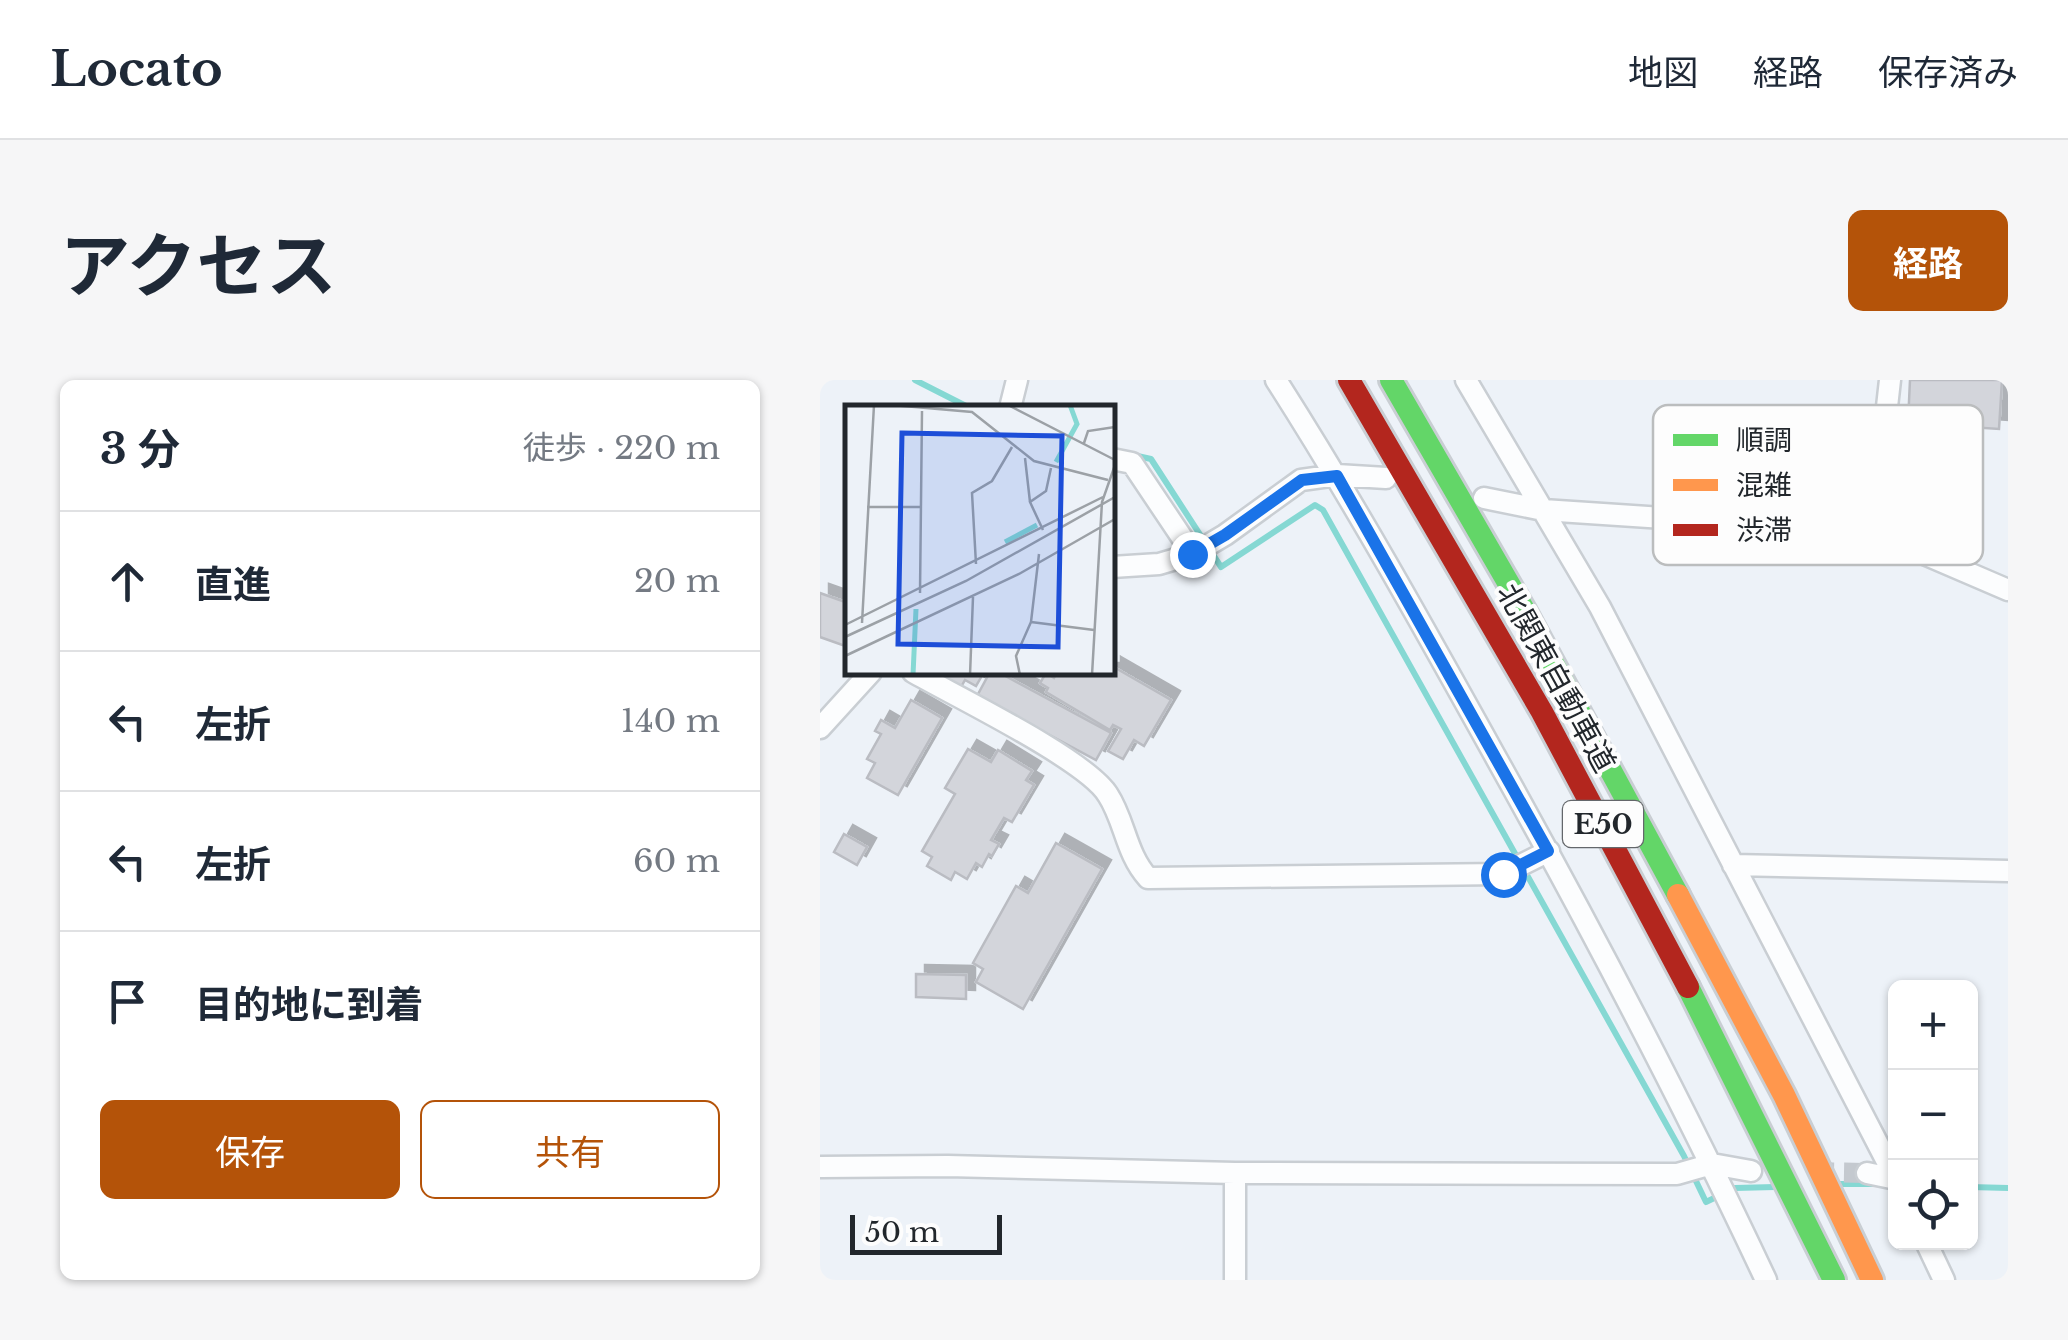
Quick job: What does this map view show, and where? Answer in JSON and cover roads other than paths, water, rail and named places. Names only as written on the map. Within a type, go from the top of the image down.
[{"type":"highway","name":"北関東自動車道","points":[[1349,380],[1494,626],[1648,906],[1834,1280]]},
{"type":"highway","name":"北関東自動車道","points":[[1391,380],[1524,610],[1682,900],[1784,1095],[1872,1280]]},
{"type":"street","points":[[1011,405],[1017,380]]},
{"type":"street","points":[[1276,380],[1337,476],[1548,851],[1712,1164],[1766,1280]]},
{"type":"street","points":[[1466,380],[1600,607],[1896,1179],[1868,1173]]},
{"type":"street","points":[[1887,405],[1890,380]]},
{"type":"street","points":[[1115,460],[1132,463],[1192,554]]},
{"type":"street","points":[[1115,567],[1159,564],[1192,554],[1302,480],[1337,476],[1386,478]]},
{"type":"street","points":[[1484,498],[1542,510],[1653,517]]},
{"type":"street","points":[[1950,565],[2008,590]]},
{"type":"street","points":[[820,728],[868,675]]},
{"type":"street","points":[[918,675],[1082,768],[1108,794],[1138,868],[1148,878],[1503,874],[1548,851]]},
{"type":"street","points":[[1733,865],[2008,871]]},
{"type":"street","points":[[820,1167],[948,1166],[1235,1174],[1678,1174],[1712,1164],[1751,1171]]},
{"type":"street","points":[[1235,1174],[1236,1280]]},
{"type":"street","points":[[1930,1250],[1944,1280]]},
{"type":"waterway","points":[[915,380],[964,405]]},
{"type":"waterway","points":[[1133,455],[1151,459],[1221,567],[1315,505],[1323,510],[1684,1156],[1706,1202],[1735,1188],[1775,1187]]},
{"type":"waterway","points":[[1838,1184],[1875,1184]]},
{"type":"waterway","points":[[1978,1187],[2008,1188]]},
{"type":"tunnel","points":[[1814,1172],[1867,1173]]}]
